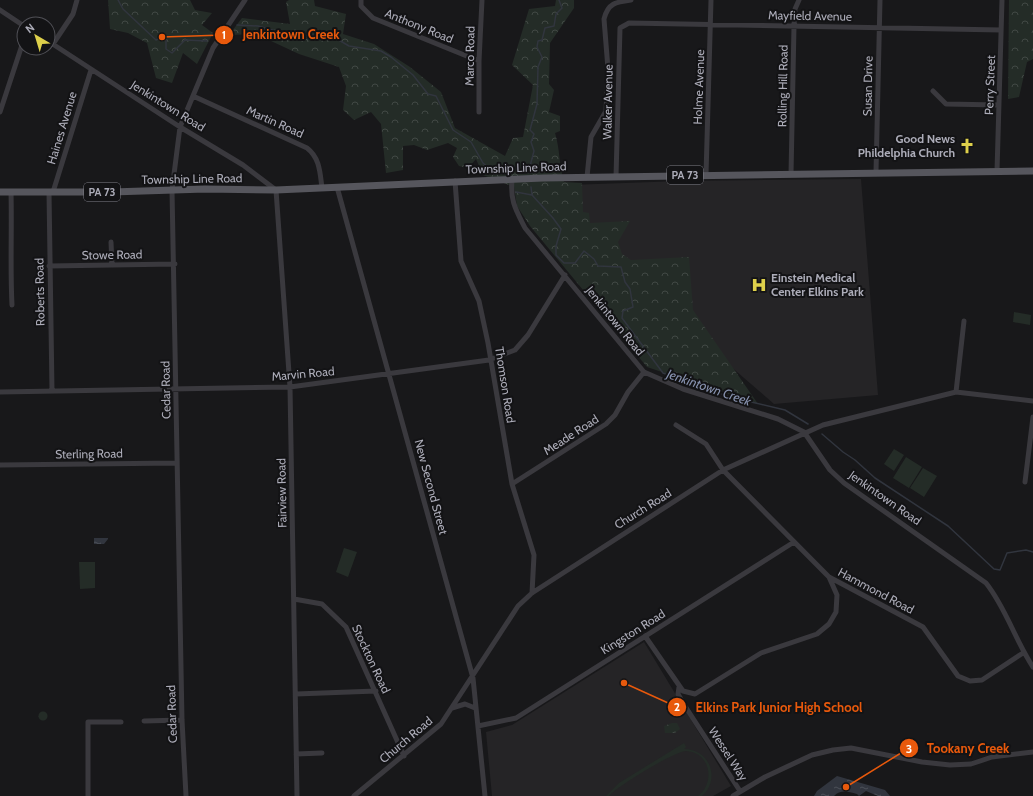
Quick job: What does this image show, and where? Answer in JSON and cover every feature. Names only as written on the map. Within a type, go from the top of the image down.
[{"type":"main road","name":"Township Line Road","points":[[0,192],[276,190],[455,181],[587,177],[997,170],[1033,171]]},
{"type":"street","points":[[56,35],[72,14],[77,0]]},
{"type":"street","name":"Cedar Road","points":[[186,796],[182,720],[172,190],[180,127],[213,48],[245,0]]},
{"type":"street","name":"Anthony Road","points":[[361,0],[362,6],[373,18],[479,62]]},
{"type":"street","name":"Marco Road","points":[[479,112],[479,62],[482,0]]},
{"type":"street","points":[[587,177],[591,138],[606,111],[608,69],[604,19],[606,12],[615,3],[631,0]]},
{"type":"street","name":"Holme Avenue","points":[[706,175],[711,23],[710,0]]},
{"type":"street","name":"Rolling Hill Road","points":[[791,174],[794,26],[795,9],[799,0]]},
{"type":"street","name":"Susan Drive","points":[[876,172],[880,0]]},
{"type":"street","name":"Perry Street","points":[[997,170],[1002,0]]},
{"type":"street","points":[[0,10],[16,21]]},
{"type":"street","name":"Mayfield Avenue","points":[[620,28],[629,23],[711,23],[1001,30]]},
{"type":"street","name":"Walker Avenue","points":[[616,177],[620,28]]},
{"type":"street","name":"Jenkintown Road","points":[[56,47],[180,127],[243,165],[276,190]]},
{"type":"street","points":[[0,112],[18,56]]},
{"type":"street","name":"Haines Avenue","points":[[51,192],[91,70]]},
{"type":"street","points":[[933,91],[946,104],[999,105]]},
{"type":"street","name":"Martin Road","points":[[193,96],[307,148],[314,154],[318,161],[322,188]]},
{"type":"street","name":"Jenkintown Road","points":[[512,180],[511,192],[513,205],[525,228],[644,372],[683,389],[778,419],[804,432],[830,470],[844,484],[986,583],[996,596],[1023,653],[1033,667]]},
{"type":"street","name":"Thomson Road","points":[[455,181],[461,261],[479,301],[512,484],[534,555],[532,593]]},
{"type":"street","name":"New Second Street","points":[[337,187],[473,678],[485,796]]},
{"type":"street","name":"Fairview Road","points":[[276,190],[290,387],[297,796]]},
{"type":"street","points":[[11,192],[10,264],[12,305]]},
{"type":"street","name":"Roberts Road","points":[[51,192],[49,266],[52,391]]},
{"type":"street","points":[[111,242],[112,265]]},
{"type":"street","name":"Stowe Road","points":[[49,266],[174,264]]},
{"type":"street","name":"Marvin Road","points":[[0,392],[290,387],[389,375],[489,360],[515,350],[528,335],[565,275]]},
{"type":"street","points":[[956,392],[964,321]]},
{"type":"street","name":"Meade Road","points":[[512,484],[606,424],[615,415],[628,392],[644,372]]},
{"type":"street","name":"Church Road","points":[[354,796],[441,724],[473,678],[518,606],[532,593],[723,470],[804,432],[823,425],[956,392],[1033,401]]},
{"type":"street","points":[[1025,482],[1033,417]]},
{"type":"street","name":"Hammond Road","points":[[676,425],[706,444],[723,470],[829,577],[923,627],[958,676],[970,681],[982,680],[1023,653]]},
{"type":"street","name":"Sterling Road","points":[[0,465],[177,463]]},
{"type":"street","name":"Kingston Road","points":[[478,726],[516,718],[794,542]]},
{"type":"street","points":[[645,636],[682,691],[695,694],[761,653],[817,634],[829,624],[836,612],[837,595],[829,577]]},
{"type":"street","name":"Stockton Road","points":[[294,599],[322,604],[346,627],[404,756]]},
{"type":"street","name":"Wessel Way","points":[[679,686],[678,694],[683,703],[740,791]]},
{"type":"street","points":[[296,694],[376,691]]},
{"type":"street","points":[[452,708],[465,704],[476,708]]},
{"type":"street","points":[[144,721],[182,720]]},
{"type":"street","points":[[88,796],[88,722],[121,722]]},
{"type":"street","points":[[733,796],[765,777],[812,755],[833,750],[851,748],[922,762],[950,765],[971,764],[992,757],[1033,752]]},
{"type":"street","points":[[296,754],[322,753]]},
{"type":"shaded area","name":"Einstein Medical Center Elkins Park","points":[[861,179],[878,395],[774,404],[722,359],[581,219],[569,185],[681,181]]},
{"type":"shaded area","points":[[644,642],[731,786],[713,796],[492,796],[486,732],[512,725]]},
{"type":"green space","points":[[108,0],[190,0],[195,10],[212,13],[202,25],[213,33],[197,64],[183,53],[172,83],[156,78],[147,43],[128,33],[110,29]]},
{"type":"green space","points":[[289,0],[314,0],[315,6],[346,14],[343,34],[374,44],[410,67],[441,92],[455,128],[505,156],[513,138],[523,137],[533,85],[512,65],[529,9],[555,6],[556,0],[574,0],[574,8],[550,43],[549,84],[554,90],[549,112],[560,116],[560,131],[555,133],[564,182],[582,183],[583,212],[589,213],[590,223],[630,221],[618,242],[622,254],[631,260],[689,257],[693,310],[758,404],[647,367],[530,226],[517,206],[514,187],[483,175],[476,159],[468,168],[459,166],[453,157],[457,148],[448,143],[427,150],[414,145],[403,146],[403,170],[386,173],[381,124],[371,112],[354,120],[343,110],[346,86],[339,67],[299,54],[256,34],[229,35],[242,18],[290,24],[286,2]]},
{"type":"green space","points":[[1009,0],[1033,0],[1033,59],[1027,62],[1019,97],[1008,99]]},
{"type":"green space","points":[[1014,312],[1031,315],[1030,325],[1013,322]]},
{"type":"green space","points":[[894,449],[904,455],[894,471],[884,464]]},
{"type":"green space","points":[[906,457],[922,467],[909,488],[893,478]]},
{"type":"green space","points":[[923,468],[937,476],[924,497],[910,488]]},
{"type":"green space","points":[[344,548],[357,552],[348,577],[336,572]]},
{"type":"green space","points":[[79,562],[95,562],[95,588],[80,589]]},
{"type":"green space","points":[[41,712],[45,712],[47,716],[45,720],[41,720],[39,718],[39,714]]},
{"type":"green space","points":[[677,723],[680,729],[675,733],[665,733],[664,726]]},
{"type":"green space","points":[[684,743],[686,747],[684,749],[693,750],[700,754],[706,759],[710,766],[712,774],[711,781],[708,789],[702,796],[698,796],[704,790],[707,783],[708,769],[701,756],[686,751],[670,757],[646,770],[622,785],[609,796],[606,796],[619,783]]},
{"type":"water","points":[[94,538],[108,539],[104,544],[94,544]]},
{"type":"water","points":[[837,776],[885,790],[890,796],[878,796],[866,791],[859,796],[857,794],[839,792],[834,796],[814,796],[817,791]]},
{"type":"waterway","name":"Jenkintown Creek","points":[[118,0],[123,9],[156,40],[162,37],[166,39],[166,49],[172,53],[185,40],[207,41]]},
{"type":"waterway","points":[[529,170],[534,151],[531,142],[534,134],[530,130],[537,104],[538,67],[542,57],[537,47],[538,41],[542,40],[545,28],[554,26],[556,14],[562,8],[559,0]]},
{"type":"waterway","name":"Jenkintown Creek","points":[[237,25],[258,26],[279,32],[298,35],[332,36],[349,46],[381,51],[413,75],[428,94],[436,96],[453,130],[471,142],[483,163],[495,174]]},
{"type":"waterway","name":"Jenkintown Creek","points":[[531,187],[532,195]]},
{"type":"waterway","name":"Jenkintown Creek","points":[[516,192],[532,195],[561,229],[556,246],[556,255],[564,263],[575,263],[584,251],[594,259],[598,266],[621,267],[625,282],[630,289],[633,307],[623,311],[622,318],[663,373],[730,397],[785,410],[808,424]]},
{"type":"waterway","name":"Jenkintown Creek","points":[[822,434],[875,478],[948,526],[994,569],[1000,570],[1007,553],[1026,550],[1033,552]]},
{"type":"place","name":"Jenkintown Creek","points":[[162,37]]},
{"type":"place","name":"Good News Phildelphia Church","points":[[967,146]]},
{"type":"place","name":"Einstein Medical Center Elkins Park","points":[[759,285]]},
{"type":"place","name":"Elkins Park Junior High School","points":[[624,683]]},
{"type":"place","name":"Tookany Creek","points":[[846,787]]}]
